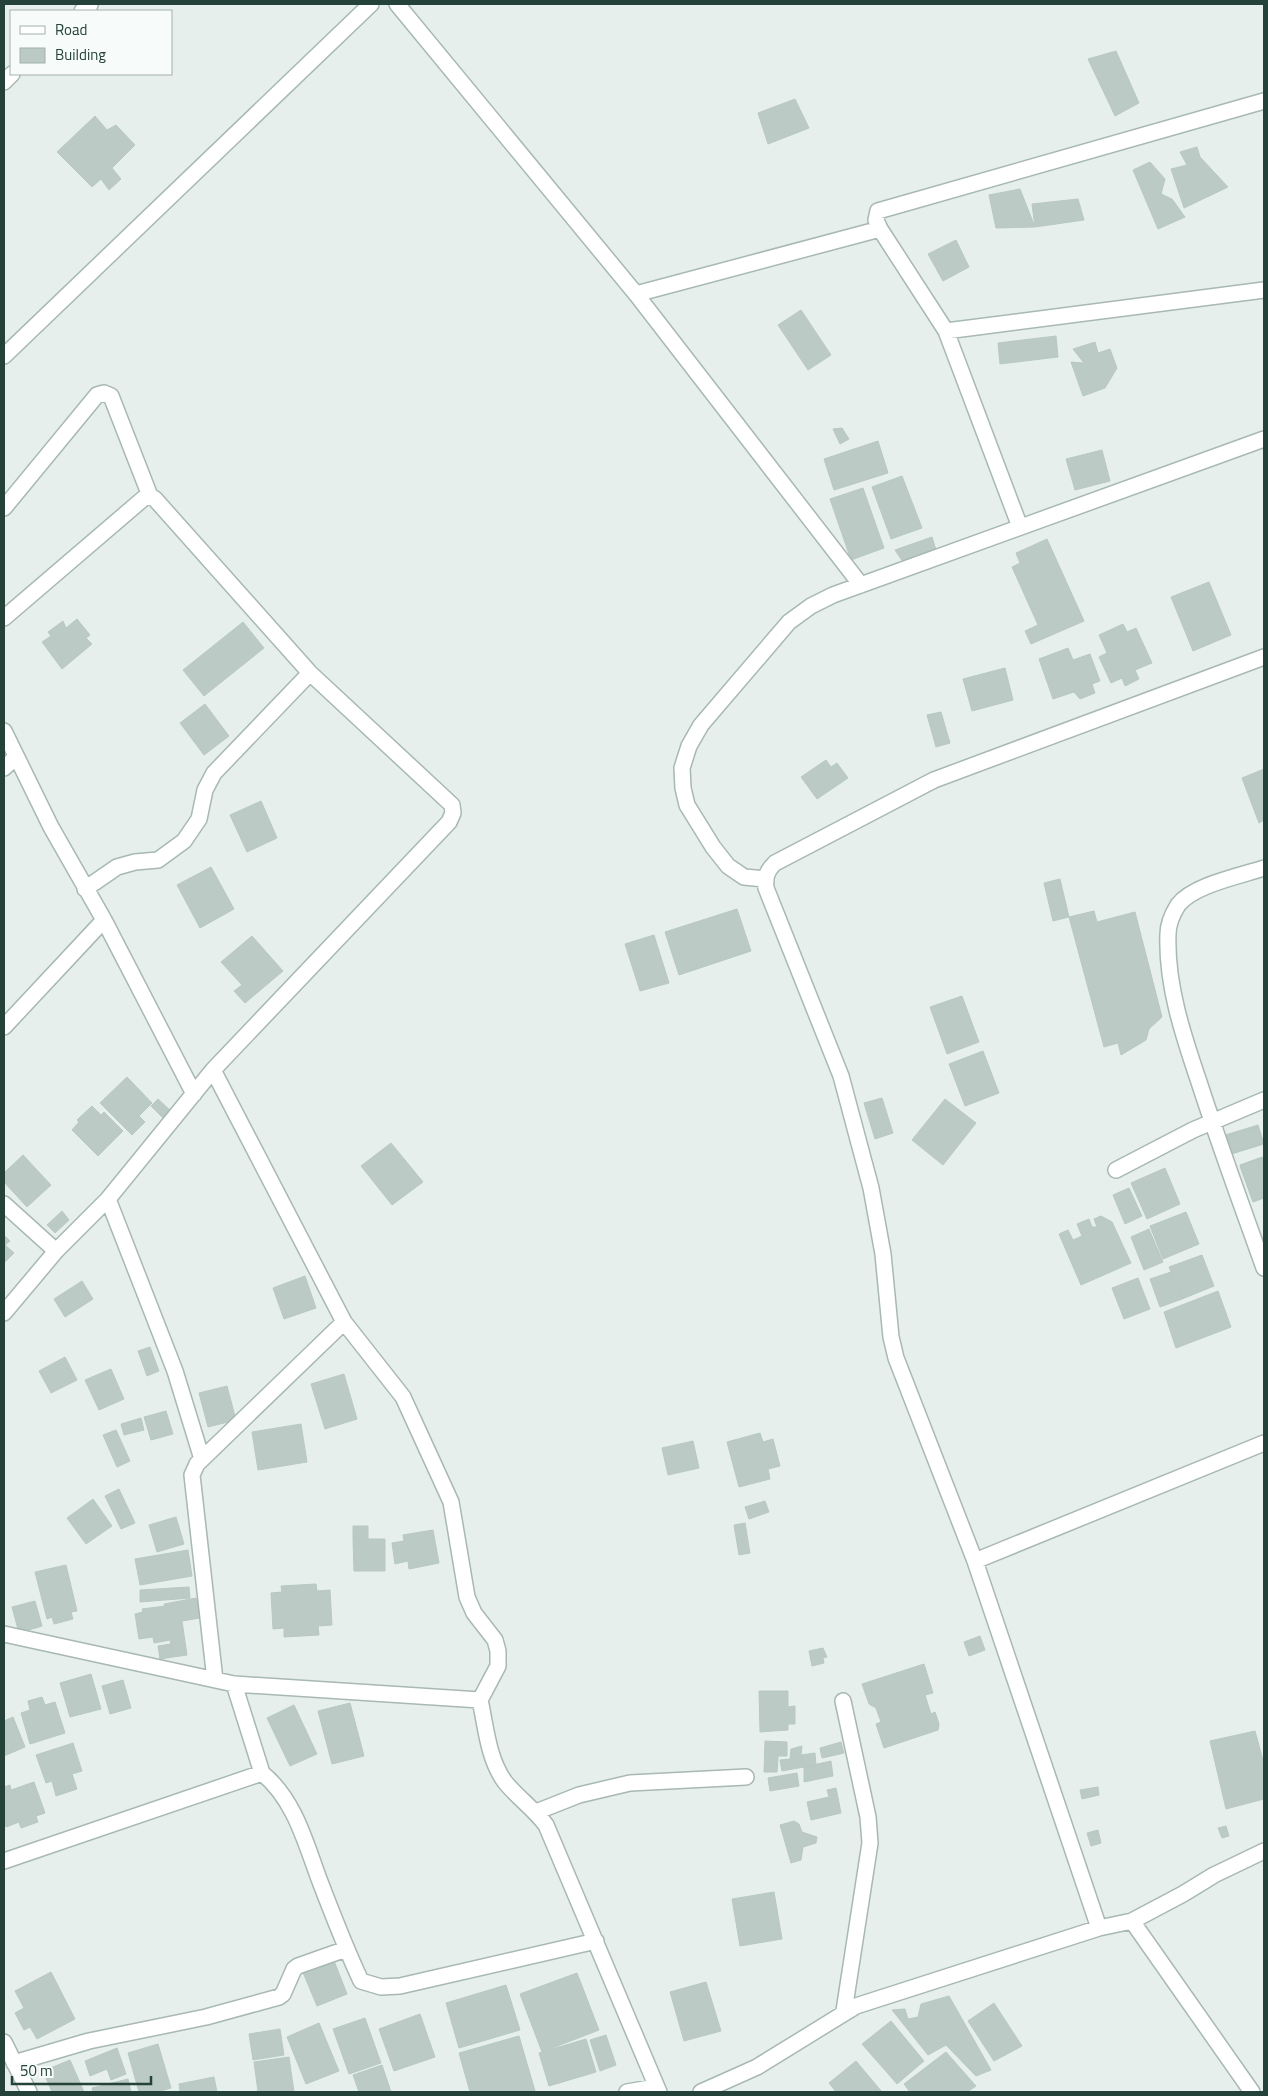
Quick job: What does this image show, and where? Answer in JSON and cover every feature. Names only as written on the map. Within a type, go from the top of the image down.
[{"type":"street","points":[[4,356],[371,4]]},
{"type":"street","points":[[397,4],[636,294],[861,585]]},
{"type":"street","points":[[1020,527],[946,331],[880,229],[876,220],[878,211],[1264,101]]},
{"type":"street","points":[[636,294],[880,229]]},
{"type":"street","points":[[946,331],[1264,290]]},
{"type":"street","points":[[4,508],[97,395],[111,396],[150,496],[155,499],[310,673],[452,805],[453,813],[449,822],[213,1070],[108,1198],[56,1251],[4,1313]]},
{"type":"street","points":[[765,879],[744,876],[728,866],[713,847],[687,805],[683,788],[682,768],[689,746],[701,725],[789,622],[811,606],[861,585],[1264,439]]},
{"type":"street","points":[[4,618],[144,498],[150,496]]},
{"type":"street","points":[[1099,1928],[975,1561],[896,1358],[891,1337],[883,1254],[871,1188],[841,1076],[766,888],[765,879],[768,871],[775,863],[934,780],[1264,656]]},
{"type":"street","points":[[85,890],[117,867],[135,862],[158,860],[184,841],[199,819],[205,790],[214,772],[310,673]]},
{"type":"street","points":[[4,732],[50,827],[104,920],[194,1094]]},
{"type":"street","points":[[4,768],[16,758]]},
{"type":"street","points":[[1264,868],[1201,889],[1185,898],[1174,912],[1168,932],[1176,1001],[1184,1036],[1212,1122],[1264,1268]]},
{"type":"street","points":[[4,1027],[104,920]]},
{"type":"street","points":[[213,1070],[344,1322],[403,1397],[451,1502],[467,1597],[474,1613],[495,1640],[498,1652],[498,1666],[480,1700],[494,1763],[506,1782],[536,1812],[546,1825],[657,2090],[627,2092]]},
{"type":"street","points":[[1116,1170],[1212,1122],[1264,1100]]},
{"type":"street","points":[[108,1198],[175,1371],[202,1459]]},
{"type":"street","points":[[4,1204],[56,1251]]},
{"type":"street","points":[[215,1680],[192,1475],[196,1464],[344,1322]]},
{"type":"street","points":[[975,1561],[1264,1443]]},
{"type":"street","points":[[4,1634],[234,1684],[480,1700]]},
{"type":"street","points":[[234,1684],[262,1773],[271,1781],[292,1809],[346,1949],[362,1981],[381,1987],[400,1986],[596,1941]]},
{"type":"street","points":[[843,1701],[868,1817],[870,1843],[844,2012]]},
{"type":"street","points":[[4,1861],[248,1776],[262,1773]]},
{"type":"street","points":[[536,1812],[580,1795],[630,1783],[746,1777]]},
{"type":"street","points":[[701,2092],[758,2067],[856,2006],[1099,1928],[1132,1921],[1214,1875],[1264,1851]]},
{"type":"street","points":[[1132,1921],[1252,2092]]},
{"type":"street","points":[[14,2062],[89,2041],[279,1998],[283,1994],[294,1969],[298,1966],[346,1949]]},
{"type":"street","points":[[4,2042],[29,2092]]},
{"type":"building","points":[[1116,51],[1139,103],[1115,116],[1088,59]]},
{"type":"building","points":[[795,99],[809,128],[768,144],[758,113]]},
{"type":"building","points":[[95,116],[107,130],[116,125],[135,145],[112,168],[121,179],[109,190],[101,179],[92,187],[57,152]]},
{"type":"building","points":[[1197,147],[1200,157],[1228,187],[1184,208],[1171,169],[1187,165],[1180,152]]},
{"type":"building","points":[[1150,162],[1165,179],[1161,194],[1172,199],[1185,217],[1158,229],[1133,170]]},
{"type":"building","points":[[1020,189],[1035,227],[996,228],[989,195]]},
{"type":"building","points":[[1078,199],[1084,220],[1035,227],[1032,204]]},
{"type":"building","points":[[956,240],[969,267],[943,281],[928,254]]},
{"type":"building","points":[[801,310],[831,355],[808,370],[778,325]]},
{"type":"building","points":[[1056,336],[1058,357],[1000,364],[998,343]]},
{"type":"building","points":[[1095,342],[1098,353],[1110,349],[1117,368],[1105,388],[1083,396],[1071,362],[1084,363],[1073,349]]},
{"type":"building","points":[[842,428],[849,439],[840,444],[833,429]]},
{"type":"building","points":[[878,441],[888,473],[834,490],[824,459]]},
{"type":"building","points":[[1102,450],[1110,481],[1075,490],[1066,459]]},
{"type":"building","points":[[902,476],[922,528],[891,539],[872,487]]},
{"type":"building","points":[[863,488],[884,548],[851,560],[830,499]]},
{"type":"building","points":[[932,537],[936,550],[903,562],[895,550]]},
{"type":"building","points":[[1047,539],[1084,621],[1031,644],[1025,631],[1038,625],[1012,567],[1020,563],[1016,553]]},
{"type":"building","points":[[1209,582],[1231,635],[1193,651],[1171,597]]},
{"type":"building","points":[[77,619],[90,635],[86,638],[92,644],[62,669],[42,642],[51,636],[48,632],[63,621],[66,628]]},
{"type":"building","points":[[243,622],[264,648],[204,696],[183,670]]},
{"type":"building","points":[[1123,624],[1127,632],[1136,628],[1152,663],[1135,670],[1139,679],[1125,686],[1122,678],[1111,683],[1099,657],[1107,653],[1099,635]]},
{"type":"building","points":[[1068,648],[1073,660],[1090,654],[1100,681],[1092,684],[1095,693],[1080,699],[1074,692],[1053,699],[1039,659]]},
{"type":"building","points":[[1005,668],[1013,700],[972,711],[963,679]]},
{"type":"building","points":[[205,704],[229,736],[204,755],[180,723]]},
{"type":"building","points":[[941,712],[950,743],[936,747],[927,715]]},
{"type":"building","points":[[826,760],[831,767],[837,763],[848,778],[817,799],[801,777]]},
{"type":"building","points":[[1264,769],[1264,820],[1259,823],[1242,778]]},
{"type":"building","points":[[261,801],[277,838],[247,852],[230,815]]},
{"type":"building","points":[[211,867],[234,909],[200,928],[177,885]]},
{"type":"building","points":[[1060,879],[1069,917],[1053,921],[1044,883]]},
{"type":"building","points":[[737,909],[751,951],[679,975],[665,932]]},
{"type":"building","points":[[1094,911],[1097,922],[1135,912],[1162,1017],[1149,1029],[1146,1040],[1121,1055],[1118,1043],[1104,1047],[1069,917]]},
{"type":"building","points":[[654,935],[669,983],[640,991],[625,944]]},
{"type":"building","points":[[252,936],[283,971],[245,1003],[234,991],[242,985],[221,962]]},
{"type":"building","points":[[962,996],[979,1042],[947,1054],[930,1007]]},
{"type":"building","points":[[983,1051],[999,1093],[965,1106],[949,1064]]},
{"type":"building","points":[[127,1077],[152,1103],[139,1116],[145,1122],[132,1135],[100,1103]]},
{"type":"building","points":[[882,1098],[893,1133],[875,1139],[864,1103]]},
{"type":"building","points":[[158,1099],[172,1112],[164,1119],[151,1106]]},
{"type":"building","points":[[945,1099],[976,1123],[943,1165],[912,1140]]},
{"type":"building","points":[[92,1106],[101,1115],[104,1112],[123,1131],[98,1156],[72,1130],[79,1122],[77,1120]]},
{"type":"building","points":[[1258,1125],[1264,1144],[1228,1155],[1222,1136]]},
{"type":"building","points":[[1258,1127],[1263,1143],[1228,1155],[1222,1138]]},
{"type":"building","points":[[391,1143],[423,1182],[392,1205],[361,1166]]},
{"type":"building","points":[[23,1155],[51,1185],[27,1207],[4,1182],[4,1173]]},
{"type":"building","points":[[1262,1157],[1264,1162],[1264,1197],[1253,1201],[1240,1165]]},
{"type":"building","points":[[1263,1158],[1264,1198],[1253,1202],[1240,1166]]},
{"type":"building","points":[[1165,1168],[1180,1204],[1147,1219],[1131,1183]]},
{"type":"building","points":[[1129,1188],[1142,1216],[1125,1224],[1113,1195]]},
{"type":"building","points":[[62,1211],[69,1220],[55,1233],[47,1225]]},
{"type":"building","points":[[1186,1212],[1199,1244],[1163,1259],[1150,1226]]},
{"type":"building","points":[[1101,1216],[1112,1222],[1131,1263],[1081,1285],[1059,1234],[1068,1230],[1073,1240],[1082,1236],[1077,1224],[1089,1219],[1092,1227],[1097,1227],[1094,1219]]},
{"type":"building","points":[[1149,1229],[1163,1262],[1144,1270],[1131,1237]]},
{"type":"building","points":[[4,1235],[10,1241],[5,1245],[14,1253],[4,1263]]},
{"type":"building","points":[[1202,1255],[1214,1286],[1182,1299],[1169,1267]]},
{"type":"building","points":[[1171,1272],[1182,1299],[1160,1307],[1150,1279]]},
{"type":"building","points":[[305,1276],[316,1308],[284,1319],[273,1288]]},
{"type":"building","points":[[1138,1278],[1150,1309],[1124,1319],[1112,1288]]},
{"type":"building","points":[[82,1281],[93,1299],[65,1317],[54,1299]]},
{"type":"building","points":[[1218,1291],[1231,1327],[1176,1348],[1164,1312]]},
{"type":"building","points":[[150,1347],[159,1371],[147,1376],[138,1351]]},
{"type":"building","points":[[65,1357],[77,1380],[51,1393],[39,1371]]},
{"type":"building","points":[[111,1369],[124,1399],[99,1410],[85,1380]]},
{"type":"building","points":[[344,1374],[357,1419],[325,1429],[311,1384]]},
{"type":"building","points":[[227,1386],[236,1420],[208,1427],[199,1393]]},
{"type":"building","points":[[166,1411],[173,1434],[151,1440],[144,1417]]},
{"type":"building","points":[[141,1418],[144,1430],[124,1435],[121,1424]]},
{"type":"building","points":[[301,1424],[307,1462],[258,1470],[252,1432]]},
{"type":"building","points":[[116,1430],[130,1461],[117,1467],[103,1435]]},
{"type":"building","points":[[760,1433],[763,1442],[773,1439],[780,1466],[768,1469],[770,1479],[739,1487],[727,1442]]},
{"type":"building","points":[[693,1441],[699,1468],[668,1475],[662,1448]]},
{"type":"building","points":[[119,1489],[135,1523],[121,1529],[105,1496]]},
{"type":"building","points":[[93,1499],[112,1526],[86,1544],[67,1518]]},
{"type":"building","points":[[765,1501],[769,1512],[749,1519],[745,1507]]},
{"type":"building","points":[[176,1517],[184,1544],[157,1552],[149,1525]]},
{"type":"building","points":[[745,1523],[750,1553],[739,1555],[734,1525]]},
{"type":"building","points":[[353,1526],[368,1526],[368,1539],[353,1539]]},
{"type":"building","points":[[433,1530],[439,1563],[409,1569],[408,1561],[395,1564],[392,1543],[404,1541],[403,1535]]},
{"type":"building","points":[[353,1539],[385,1539],[385,1571],[354,1571]]},
{"type":"building","points":[[188,1550],[192,1576],[140,1585],[135,1559]]},
{"type":"building","points":[[66,1565],[77,1611],[71,1612],[73,1619],[54,1624],[52,1617],[47,1619],[35,1572]]},
{"type":"building","points":[[316,1584],[317,1591],[330,1590],[332,1625],[318,1626],[319,1635],[284,1637],[284,1628],[273,1629],[271,1593],[282,1592],[281,1586]]},
{"type":"building","points":[[189,1587],[190,1598],[140,1602],[140,1590]]},
{"type":"building","points":[[196,1598],[200,1618],[182,1621],[187,1655],[173,1657],[170,1640],[154,1643],[153,1637],[139,1639],[135,1614],[143,1612],[142,1609],[165,1606],[164,1604]]},
{"type":"building","points":[[35,1601],[42,1626],[19,1633],[12,1607]]},
{"type":"building","points":[[980,1636],[985,1650],[969,1656],[964,1642]]},
{"type":"building","points":[[171,1644],[173,1657],[160,1659],[158,1646]]},
{"type":"building","points":[[823,1648],[827,1657],[823,1658],[824,1663],[812,1666],[809,1651]]},
{"type":"building","points":[[924,1664],[933,1693],[925,1695],[931,1714],[935,1712],[939,1724],[938,1730],[884,1748],[876,1724],[881,1722],[876,1708],[869,1704],[862,1684]]},
{"type":"building","points":[[91,1674],[101,1709],[70,1717],[60,1683]]},
{"type":"building","points":[[123,1680],[131,1708],[110,1714],[102,1686]]},
{"type":"building","points":[[759,1691],[788,1691],[788,1707],[795,1706],[795,1724],[788,1724],[788,1730],[760,1732]]},
{"type":"building","points":[[42,1697],[45,1705],[55,1702],[65,1733],[30,1744],[21,1713],[30,1710],[28,1701]]},
{"type":"building","points":[[350,1703],[364,1756],[332,1764],[318,1711]]},
{"type":"building","points":[[294,1705],[317,1754],[290,1766],[267,1718]]},
{"type":"building","points":[[13,1717],[25,1747],[4,1756],[4,1721]]},
{"type":"building","points":[[1255,1731],[1264,1764],[1264,1799],[1226,1809],[1210,1741]]},
{"type":"building","points":[[765,1741],[787,1742],[787,1756],[778,1756],[777,1772],[764,1772]]},
{"type":"building","points":[[841,1742],[844,1753],[822,1758],[820,1748]]},
{"type":"building","points":[[73,1743],[82,1771],[72,1774],[77,1789],[56,1796],[52,1781],[46,1783],[36,1755]]},
{"type":"building","points":[[802,1746],[801,1755],[804,1767],[782,1771],[780,1760],[790,1759],[791,1749]]},
{"type":"building","points":[[815,1753],[816,1765],[804,1767],[801,1755]]},
{"type":"building","points":[[831,1761],[833,1776],[804,1782],[804,1767]]},
{"type":"building","points":[[797,1773],[799,1786],[770,1791],[768,1778]]},
{"type":"building","points":[[34,1782],[45,1813],[36,1816],[38,1822],[21,1828],[19,1822],[6,1827],[4,1820],[4,1787],[10,1785],[11,1790]]},
{"type":"building","points":[[1098,1787],[1099,1795],[1082,1799],[1080,1790]]},
{"type":"building","points":[[836,1788],[841,1813],[811,1820],[807,1802],[829,1797],[827,1790]]},
{"type":"building","points":[[794,1821],[799,1824],[802,1832],[817,1837],[816,1843],[803,1847],[801,1860],[791,1863],[780,1825]]},
{"type":"building","points":[[1226,1826],[1229,1836],[1222,1838],[1218,1828]]},
{"type":"building","points":[[1098,1830],[1101,1843],[1091,1846],[1087,1833]]},
{"type":"building","points":[[774,1892],[782,1939],[740,1946],[732,1899]]},
{"type":"building","points":[[333,1958],[347,1994],[317,2006],[302,1970]]},
{"type":"building","points":[[51,1972],[75,2019],[37,2039],[30,2027],[24,2030],[15,2013],[24,2008],[15,1991]]},
{"type":"building","points":[[577,1973],[599,2030],[542,2052],[520,1994]]},
{"type":"building","points":[[706,1982],[721,2031],[684,2041],[670,1992]]},
{"type":"building","points":[[506,1985],[520,2030],[459,2048],[446,2003]]},
{"type":"building","points":[[949,1996],[991,2070],[976,2076],[946,2045],[928,2055],[892,2010],[905,2009],[908,2019],[918,2017],[921,2004]]},
{"type":"building","points":[[994,2003],[1022,2046],[994,2061],[968,2021]]},
{"type":"building","points":[[420,2014],[435,2057],[394,2071],[379,2029]]},
{"type":"building","points":[[365,2018],[381,2063],[349,2074],[333,2029]]},
{"type":"building","points":[[891,2021],[924,2061],[897,2084],[862,2044]]},
{"type":"building","points":[[319,2023],[339,2071],[306,2084],[287,2037]]},
{"type":"building","points":[[280,2029],[284,2055],[253,2060],[249,2034]]},
{"type":"building","points":[[606,2035],[616,2065],[600,2071],[590,2040]]},
{"type":"building","points":[[519,2036],[535,2091],[470,2092],[459,2053]]},
{"type":"building","points":[[586,2039],[596,2072],[549,2086],[539,2053]]},
{"type":"building","points":[[158,2044],[171,2088],[157,2092],[139,2092],[128,2053]]},
{"type":"building","points":[[117,2048],[126,2074],[111,2080],[107,2069],[90,2076],[85,2061]]},
{"type":"building","points":[[946,2052],[976,2086],[967,2092],[910,2092],[904,2084]]},
{"type":"building","points":[[289,2057],[294,2092],[258,2092],[254,2062]]},
{"type":"building","points":[[70,2060],[84,2092],[52,2092],[43,2071]]},
{"type":"building","points":[[856,2061],[882,2092],[836,2092],[829,2083]]},
{"type":"building","points":[[382,2065],[391,2092],[359,2092],[353,2075]]},
{"type":"building","points":[[214,2077],[217,2092],[180,2092],[179,2084]]},
{"type":"building","points":[[128,2079],[131,2092],[93,2092],[92,2088]]}]
